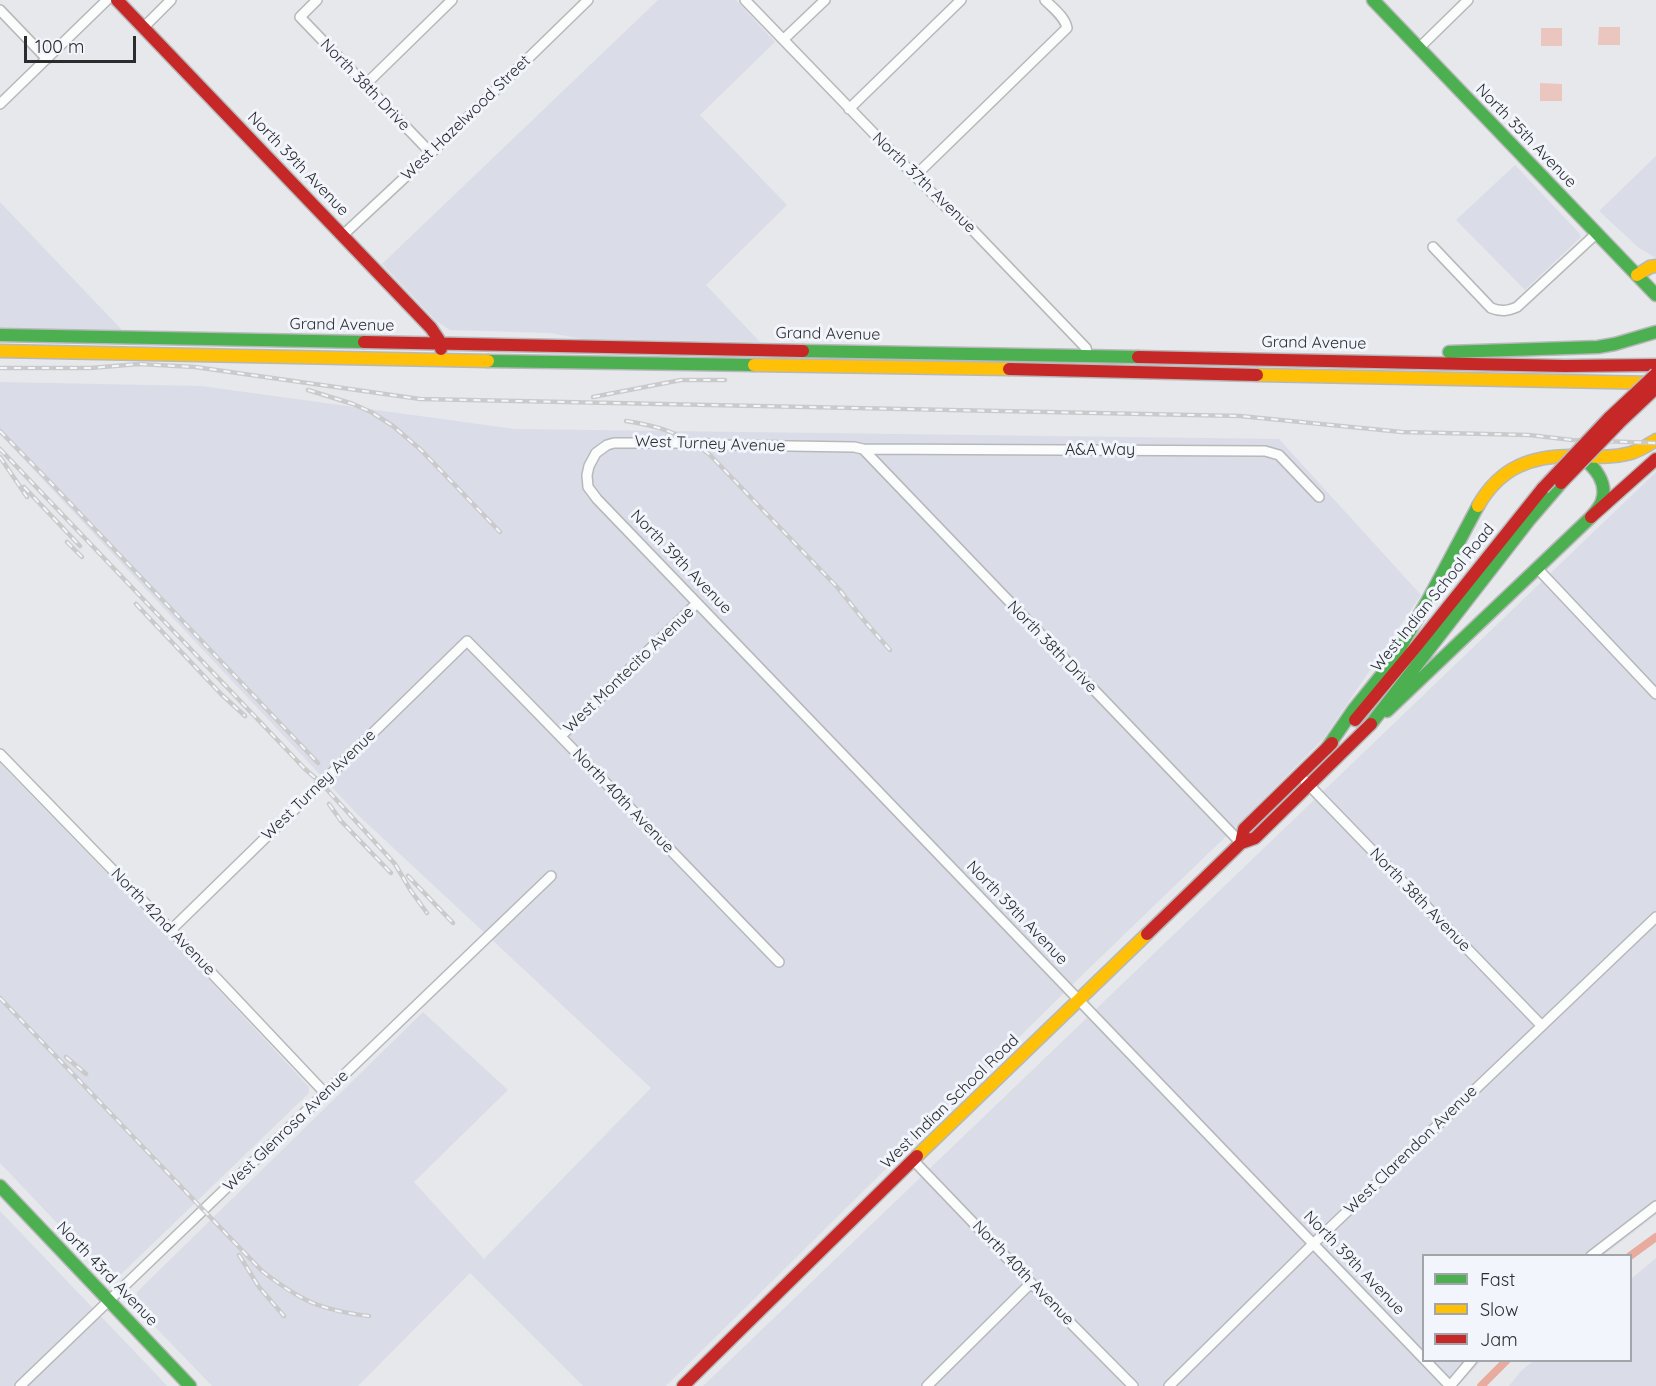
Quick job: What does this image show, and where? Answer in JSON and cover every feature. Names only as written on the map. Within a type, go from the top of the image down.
[{"type":"main road","name":"North 39th Avenue","points":[[117,0],[431,328],[441,343]]},
{"type":"main road","name":"North 35th Avenue","points":[[1373,0],[1656,296]]},
{"type":"main road","points":[[1637,275],[1656,266]]},
{"type":"main road","points":[[1380,361],[1424,354],[1581,348],[1615,344],[1656,332]]},
{"type":"main road","name":"Grand Avenue","points":[[0,335],[1655,367]]},
{"type":"main road","points":[[441,343],[441,359]]},
{"type":"main road","points":[[770,365],[771,350]]},
{"type":"main road","name":"Grand Avenue","points":[[0,351],[1089,371],[1639,383],[1656,386]]},
{"type":"main road","points":[[1318,376],[1329,360]]},
{"type":"main road","points":[[1537,381],[1538,365]]},
{"type":"main road","name":"West Indian School Road","points":[[1241,843],[1244,829],[1370,703],[1543,488],[1655,367]]},
{"type":"main road","name":"West Indian School Road","points":[[683,1386],[1241,843],[1254,838],[1376,719],[1523,528],[1561,483],[1656,386]]},
{"type":"main road","points":[[1327,748],[1354,709],[1392,662],[1491,485],[1507,472],[1526,462],[1546,457],[1616,457],[1643,449],[1656,440]]},
{"type":"main road","points":[[1576,456],[1588,462],[1597,472],[1602,483],[1602,503],[1591,517]]},
{"type":"main road","points":[[1376,719],[1396,703],[1591,517],[1656,459]]},
{"type":"main road","name":"North 43rd Avenue","points":[[0,1186],[190,1386]]},
{"type":"street","points":[[0,104],[107,0]]},
{"type":"street","points":[[143,28],[171,0]]},
{"type":"street","name":"North 38th Drive","points":[[317,0],[300,17],[431,153]]},
{"type":"street","points":[[365,85],[452,0]]},
{"type":"street","name":"West Hazelwood Street","points":[[343,236],[588,0]]},
{"type":"street","name":"North 37th Avenue","points":[[746,0],[915,176],[945,206],[964,221],[1086,348],[1088,355]]},
{"type":"street","points":[[784,39],[825,0]]},
{"type":"street","points":[[849,109],[961,0]]},
{"type":"street","points":[[915,176],[1067,28],[1064,20],[1045,0]]},
{"type":"street","points":[[1419,48],[1468,0]]},
{"type":"street","points":[[0,10],[47,59]]},
{"type":"street","points":[[1433,246],[1491,308],[1509,310],[1517,307],[1597,233]]},
{"type":"street","points":[[1088,355],[1089,371]]},
{"type":"street","name":"West Turney Avenue","points":[[588,488],[587,475],[596,453],[614,443],[693,443],[725,446],[854,447],[863,449]]},
{"type":"street","name":"North 38th Drive","points":[[863,449],[1241,843]]},
{"type":"street","name":"A&A Way","points":[[863,449],[1266,451],[1279,455],[1319,496]]},
{"type":"street","name":"North 39th Avenue","points":[[588,488],[1422,1358]]},
{"type":"street","points":[[1537,568],[1656,694]]},
{"type":"street","name":"West Montecito Avenue","points":[[561,736],[697,603]]},
{"type":"street","name":"West Turney Avenue","points":[[171,930],[467,641]]},
{"type":"street","name":"North 40th Avenue","points":[[467,641],[779,962]]},
{"type":"street","name":"North 42nd Avenue","points":[[0,754],[325,1093]]},
{"type":"street","name":"North 38th Avenue","points":[[1299,775],[1541,1025]]},
{"type":"street","name":"West Glenrosa Avenue","points":[[20,1386],[551,876]]},
{"type":"street","name":"West Clarendon Avenue","points":[[1169,1386],[1313,1244],[1656,917]]},
{"type":"street","name":"North 40th Avenue","points":[[913,1160],[1133,1386]]},
{"type":"street","points":[[1594,1254],[1656,1206]]},
{"type":"street","points":[[927,1386],[1031,1283]]},
{"type":"street","name":"North 39th Avenue","points":[[1426,1362],[1450,1386]]},
{"type":"street","points":[[1450,1386],[1470,1362]]},
{"type":"shaded area","points":[[658,0],[736,0],[775,42],[700,115],[787,205],[706,285],[760,342],[582,339],[550,333],[450,330],[436,321],[382,264]]},
{"type":"shaded area","points":[[1599,27],[1620,27],[1620,45],[1598,45]]},
{"type":"shaded area","points":[[1541,28],[1562,28],[1562,46],[1541,46]]},
{"type":"shaded area","points":[[1540,83],[1562,84],[1562,101],[1540,101]]},
{"type":"shaded area","points":[[1656,156],[1656,258],[1639,248],[1599,211]]},
{"type":"shaded area","points":[[1515,165],[1581,237],[1525,290],[1456,220]]},
{"type":"shaded area","points":[[0,202],[121,329],[121,331],[0,329]]},
{"type":"shaded area","points":[[0,382],[201,386],[515,429],[1279,439],[1421,595],[1324,738],[666,1386],[583,1386],[470,1273],[358,1386],[212,1386],[136,1307],[137,1292],[423,1012],[508,1090],[414,1182],[484,1259],[651,1088],[358,815],[0,434]]},
{"type":"shaded area","points":[[1656,472],[1656,1215],[1605,1254],[1422,1254],[1422,1362],[1480,1362],[1458,1386],[703,1386]]},
{"type":"shaded area","points":[[0,763],[189,958],[309,1087],[309,1093],[113,1282],[0,1163]]},
{"type":"shaded area","points":[[0,1211],[157,1375],[167,1386],[0,1386]]},
{"type":"shaded area","points":[[1656,1258],[1656,1386],[1509,1386],[1532,1362],[1632,1362],[1632,1278]]},
{"type":"waterway","points":[[1632,1255],[1656,1237]]},
{"type":"waterway","points":[[1481,1386],[1505,1362]]},
{"type":"railway","points":[[0,368],[91,368],[139,364],[195,367],[420,399],[1240,416],[1402,432],[1529,435],[1572,440],[1656,443]]},
{"type":"railway","points":[[593,397],[681,380],[725,380]]},
{"type":"railway","points":[[308,390],[353,404],[393,426],[421,450],[500,532]]},
{"type":"railway","points":[[626,421],[671,432],[710,455],[838,588],[890,650]]},
{"type":"railway","points":[[0,431],[318,763]]},
{"type":"railway","points":[[0,449],[305,769],[321,783],[395,864],[427,913]]},
{"type":"railway","points":[[0,457],[27,497]]},
{"type":"railway","points":[[24,487],[80,546]]},
{"type":"railway","points":[[67,542],[82,557]]},
{"type":"railway","points":[[136,604],[221,694],[245,716]]},
{"type":"railway","points":[[329,804],[341,821],[391,873]]},
{"type":"railway","points":[[408,876],[453,923]]},
{"type":"railway","points":[[0,998],[262,1271],[300,1297],[337,1311],[369,1316]]},
{"type":"railway","points":[[66,1057],[86,1074]]},
{"type":"railway","points":[[239,1255],[259,1287],[284,1316]]},
{"type":"traffic: fast","points":[[1373,0],[1656,295]]},
{"type":"traffic: fast","points":[[1449,352],[1598,347],[1656,332]]},
{"type":"traffic: fast","points":[[0,335],[364,342]]},
{"type":"traffic: fast","points":[[803,351],[1138,357]]},
{"type":"traffic: fast","points":[[488,361],[754,365]]},
{"type":"traffic: fast","points":[[1387,711],[1591,517],[1601,503],[1602,482],[1591,465],[1580,457]]},
{"type":"traffic: fast","points":[[1371,724],[1530,519],[1561,483]]},
{"type":"traffic: fast","points":[[1327,748],[1354,709],[1392,662],[1478,506]]},
{"type":"traffic: fast","points":[[0,1186],[190,1386]]},
{"type":"traffic: slow","points":[[1637,275],[1656,266]]},
{"type":"traffic: slow","points":[[0,351],[488,361]]},
{"type":"traffic: slow","points":[[754,365],[1009,369]]},
{"type":"traffic: slow","points":[[1257,375],[1656,383]]},
{"type":"traffic: slow","points":[[1478,506],[1496,482],[1507,473],[1531,461],[1560,456],[1624,455],[1656,440]]},
{"type":"traffic: slow","points":[[917,1156],[1147,934]]},
{"type":"traffic: jam","points":[[117,0],[431,328],[441,343],[441,349]]},
{"type":"traffic: jam","points":[[364,342],[803,351]]},
{"type":"traffic: jam","points":[[1138,357],[1565,366],[1656,365]]},
{"type":"traffic: jam","points":[[1009,369],[1257,375]]},
{"type":"traffic: jam","points":[[1543,488],[1608,419],[1656,374]]},
{"type":"traffic: jam","points":[[1561,483],[1656,388]]},
{"type":"traffic: jam","points":[[1591,517],[1656,459]]},
{"type":"traffic: jam","points":[[1355,720],[1543,488]]},
{"type":"traffic: jam","points":[[1147,934],[1241,843],[1255,838],[1371,724]]},
{"type":"traffic: jam","points":[[1241,843],[1244,829],[1332,743]]},
{"type":"traffic: jam","points":[[683,1386],[917,1156]]}]
